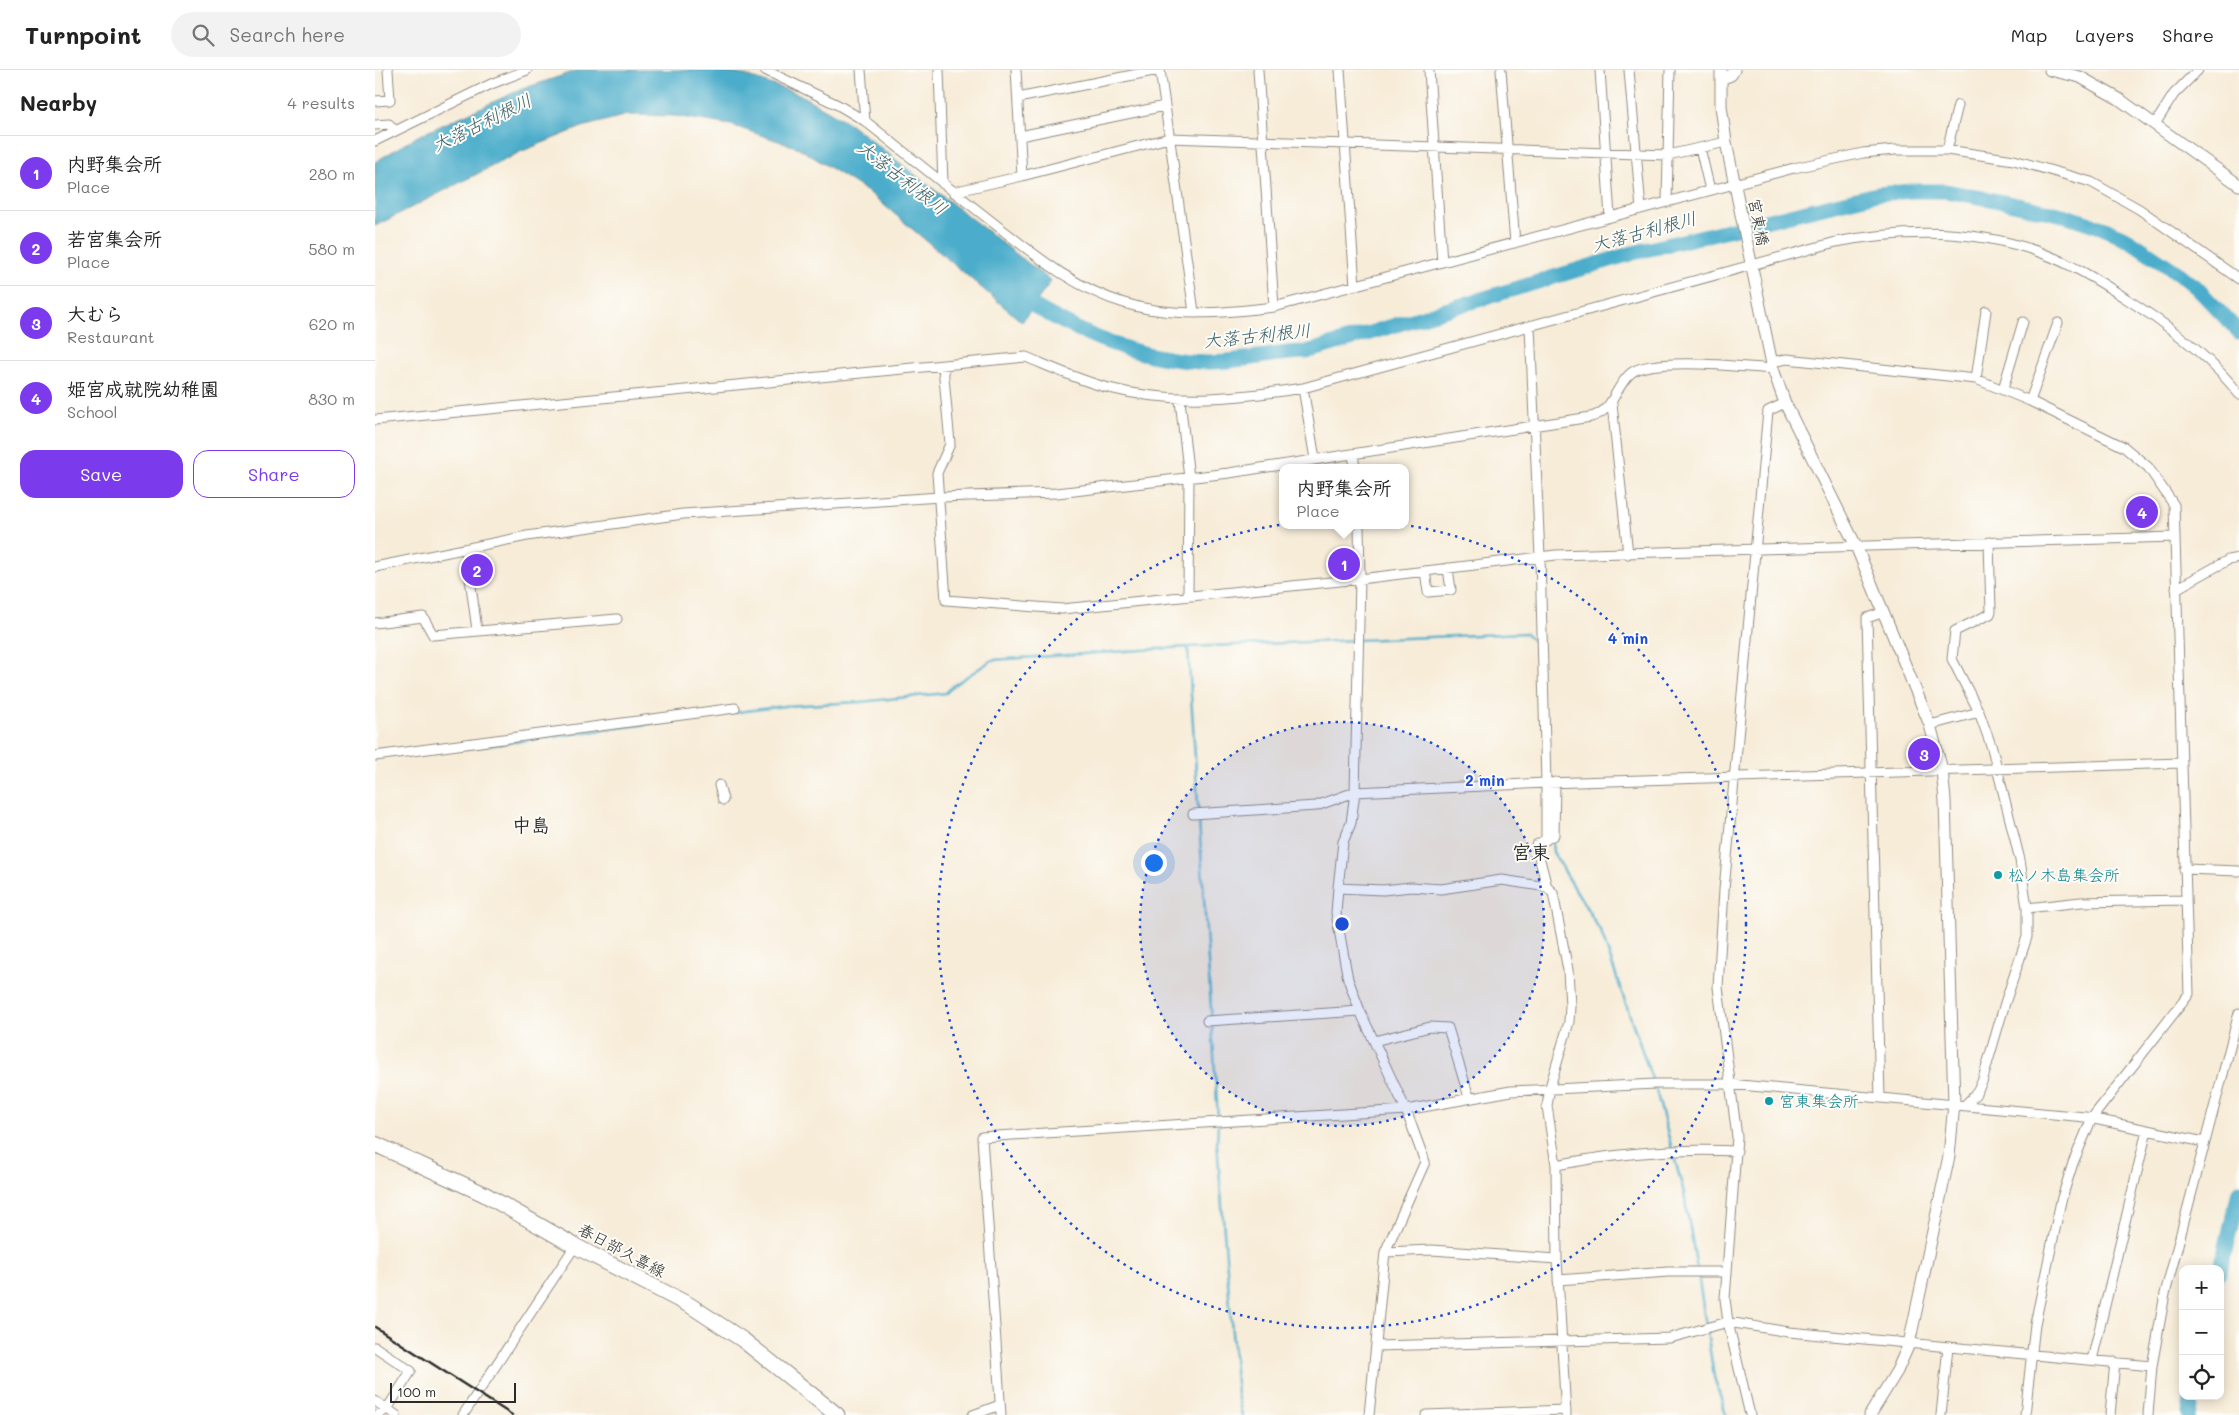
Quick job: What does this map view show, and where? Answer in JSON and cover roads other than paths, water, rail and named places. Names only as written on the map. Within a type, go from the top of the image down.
[{"type":"main road","name":"春日部久喜線","points":[[375,1144],[413,1163],[450,1177],[575,1246],[691,1306],[743,1340],[837,1415]]},
{"type":"street","points":[[375,101],[390,100],[388,70]]},
{"type":"street","points":[[375,141],[491,84],[527,70]]},
{"type":"street","points":[[765,70],[838,105],[865,121],[953,192],[1055,270],[1099,294],[1125,304],[1194,312],[1240,311],[1274,307],[1710,190],[1863,153],[1895,150],[1947,150],[2014,160],[2091,182],[2139,209],[2239,279]]},
{"type":"street","points":[[861,70],[865,121]]},
{"type":"street","points":[[939,70],[943,184]]},
{"type":"street","points":[[1017,70],[1021,176]]},
{"type":"street","points":[[1018,98],[1159,70],[1194,312]]},
{"type":"street","points":[[1258,70],[1274,307]]},
{"type":"street","points":[[1340,70],[1355,286]]},
{"type":"street","points":[[1429,70],[1442,262]]},
{"type":"street","points":[[1501,70],[1515,243]]},
{"type":"street","points":[[1600,70],[1610,217]]},
{"type":"street","points":[[1629,70],[1641,209]]},
{"type":"street","points":[[1667,202],[1670,70]]},
{"type":"street","points":[[1721,74],[1731,75],[1735,70]]},
{"type":"street","points":[[2050,70],[2082,73],[2239,185]]},
{"type":"street","points":[[2155,124],[2174,94],[2199,70]]},
{"type":"street","name":"宮東橋","points":[[1721,74],[1721,106],[1726,142],[1772,366],[1785,403],[1856,546],[1884,612],[1930,725],[1942,770],[1960,1105],[1909,1344],[1897,1371],[1870,1415]]},
{"type":"street","points":[[1947,150],[1958,105]]},
{"type":"street","points":[[1020,136],[1165,106]]},
{"type":"street","points":[[375,125],[389,124],[395,131]]},
{"type":"street","points":[[953,192],[1169,138],[1668,155],[1726,142]]},
{"type":"street","points":[[1700,148],[1710,190]]},
{"type":"street","points":[[375,420],[1026,357],[1107,388],[1138,395],[1180,400],[1240,398],[1303,388],[1836,242],[1888,233],[1957,234],[2014,245],[2075,267],[2155,317],[2200,354],[2239,394]]},
{"type":"street","points":[[1975,379],[1986,311]]},
{"type":"street","points":[[2003,389],[2023,322]]},
{"type":"street","points":[[2030,401],[2058,323]]},
{"type":"street","points":[[1426,1415],[1566,1413],[1557,1259],[1556,1165],[1547,1106],[1550,1087],[1569,1022],[1571,1006],[1568,970],[1553,893],[1547,887],[1536,845],[1554,835],[1530,326]]},
{"type":"street","points":[[1282,464],[1591,417],[1601,414],[1612,404],[1625,378],[1641,366],[1700,364],[1772,366],[1787,359],[1975,379],[2030,401],[2124,447],[2148,467],[2174,505],[2189,994],[2092,1118],[2073,1163],[2061,1202],[2035,1324],[2025,1415]]},
{"type":"street","points":[[943,366],[950,444],[937,473],[946,600],[1062,609],[1360,579],[1540,557],[2175,537]]},
{"type":"street","points":[[1303,388],[1315,459]]},
{"type":"street","points":[[1180,400],[1189,478],[1188,596]]},
{"type":"street","points":[[1750,1415],[1728,1322],[1725,1299],[1737,1150],[1718,987],[1768,411],[1785,403]]},
{"type":"street","points":[[1612,404],[1629,554]]},
{"type":"street","points":[[1353,454],[1354,464]]},
{"type":"street","points":[[375,567],[527,536],[683,514],[939,497],[1057,493],[1189,478],[1279,464]]},
{"type":"street","points":[[1359,529],[1360,579],[1355,792],[1351,823],[1343,842],[1336,912],[1349,979],[1360,1011],[1406,1110],[1425,1162],[1385,1252],[1369,1415]]},
{"type":"street","points":[[1960,1105],[1975,1095],[1982,1082],[2027,936],[2027,908],[2020,860],[1997,769],[1979,712],[1954,664],[1951,651],[1955,631],[1990,614],[1989,542]]},
{"type":"street","points":[[466,549],[477,630]]},
{"type":"street","points":[[2176,589],[2229,560],[2239,558]]},
{"type":"street","points":[[1425,571],[1428,592],[1451,590],[1447,568]]},
{"type":"street","points":[[1880,1098],[1867,618],[1884,612]]},
{"type":"street","points":[[375,623],[423,617],[433,635],[617,619]]},
{"type":"street","points":[[375,756],[735,708]]},
{"type":"street","points":[[1930,725],[1979,712]]},
{"type":"street","points":[[1193,814],[1316,806],[1355,792],[1551,782],[2181,763]]},
{"type":"street","points":[[719,785],[723,800]]},
{"type":"street","points":[[2184,869],[2239,871]]},
{"type":"street","points":[[1338,888],[1383,890],[1411,887],[1441,889],[1502,880],[1547,887]]},
{"type":"street","points":[[2027,908],[2081,902],[2185,900]]},
{"type":"street","points":[[1207,1021],[1360,1011]]},
{"type":"street","points":[[2148,1415],[2152,1366],[2165,1294],[2239,1012]]},
{"type":"street","points":[[1374,1041],[1423,1028],[1436,1026],[1448,1028],[1469,1096]]},
{"type":"street","points":[[973,1415],[1000,1410],[982,1137],[1406,1110],[1469,1096],[1550,1087],[1729,1084],[2092,1118],[2204,1142]]},
{"type":"street","points":[[2092,1360],[2147,1130]]},
{"type":"street","points":[[1556,1165],[1630,1152],[1704,1149],[1737,1150]]},
{"type":"street","points":[[463,1415],[575,1246]]},
{"type":"street","points":[[1385,1252],[1433,1250],[1557,1259]]},
{"type":"street","points":[[1558,1280],[1668,1272],[1727,1272]]},
{"type":"street","points":[[1376,1346],[1562,1339],[1670,1338],[1728,1322],[1789,1332],[2152,1366]]},
{"type":"street","points":[[375,1347],[411,1370],[387,1409],[378,1415]]},
{"type":"street","points":[[1941,1415],[1948,1347]]},
{"type":"street","points":[[2110,1415],[2115,1362]]},
{"type":"street","points":[[375,1401],[396,1415]]},
{"type":"water","points":[[579,70],[709,70],[744,75],[799,94],[849,123],[1051,281],[1022,322],[871,194],[799,148],[731,125],[675,116],[627,115],[582,127],[520,152],[375,226],[375,162],[418,136],[522,89]]},
{"type":"waterway","name":"大落古利根川","points":[[1017,296],[1062,321],[1108,342],[1157,356],[1209,362],[1307,352],[1633,253],[1877,194],[1946,191],[2067,216],[2103,228],[2129,240],[2181,275],[2198,289],[2239,332]]},
{"type":"waterway","points":[[459,749],[784,706],[860,702],[946,693],[954,685],[992,660],[1188,647],[1526,633],[1535,643],[1540,700]]},
{"type":"waterway","points":[[1188,647],[1218,1119]]},
{"type":"waterway","points":[[1552,840],[1553,852],[1601,932],[1653,1082]]},
{"type":"waterway","points":[[1655,1087],[1684,1193],[1697,1269]]},
{"type":"waterway","points":[[1218,1125],[1217,1143],[1237,1395],[1242,1415]]},
{"type":"waterway","name":"大落古利根川","points":[[2222,1265],[2239,1191]]},
{"type":"waterway","points":[[1698,1274],[1706,1326]]},
{"type":"waterway","points":[[1707,1331],[1714,1377],[1726,1415]]},
{"type":"waterway","name":"大落古利根川","points":[[2189,1415],[2191,1400]]},
{"type":"railway","points":[[375,1327],[512,1415]]},
{"type":"place","name":"姫宮成就院幼稚園","points":[[2142,512]]},
{"type":"place","name":"内野集会所","points":[[1344,564]]},
{"type":"place","name":"若宮集会所","points":[[477,570]]},
{"type":"place","name":"大むら","points":[[1924,754]]},
{"type":"place","name":"松ノ木島集会所","points":[[1998,875]]},
{"type":"place","name":"宮東集会所","points":[[1769,1101]]},
{"type":"district","name":"中島","points":[[531,825]]},
{"type":"district","name":"宮東","points":[[1531,852]]}]
